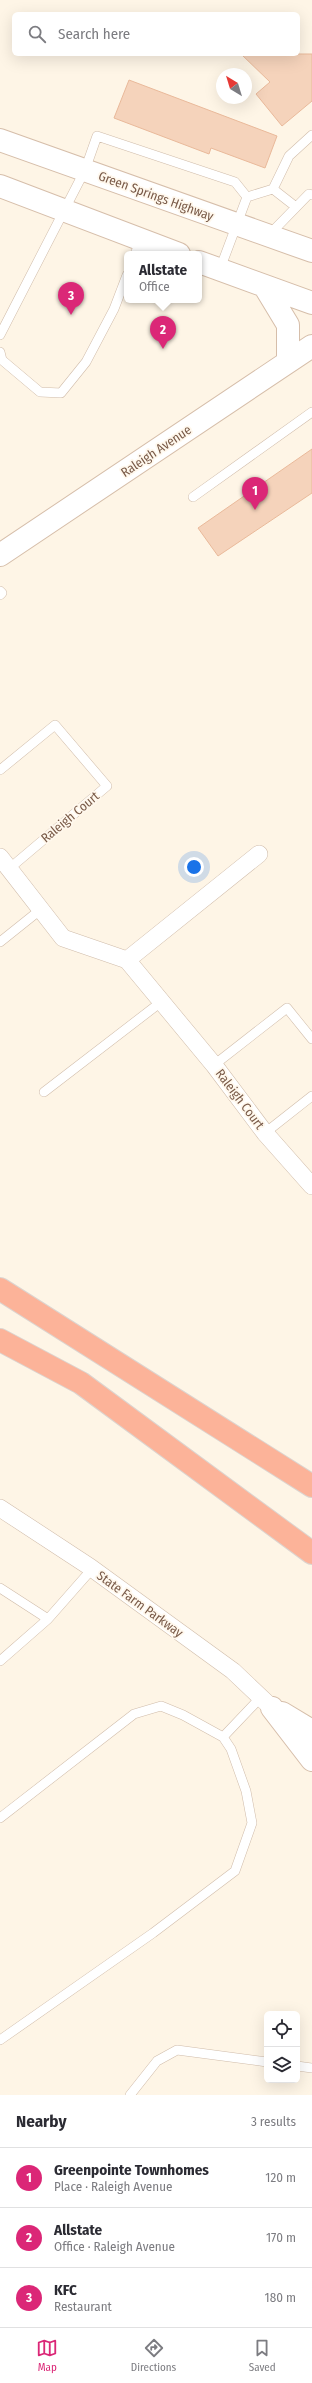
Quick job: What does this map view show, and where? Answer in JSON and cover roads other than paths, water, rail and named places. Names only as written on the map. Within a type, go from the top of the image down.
[{"type":"highway","points":[[0,1289],[312,1486]]},
{"type":"highway","points":[[0,1340],[81,1383],[312,1553]]},
{"type":"main road","name":"Green Springs Highway","points":[[0,140],[312,251]]},
{"type":"main road","points":[[2,192],[63,210],[138,247],[161,251]]},
{"type":"main road","points":[[202,263],[312,303]]},
{"type":"main road","points":[[266,287],[288,325],[288,362]]},
{"type":"main road","name":"Raleigh Avenue","points":[[0,555],[312,346]]},
{"type":"main road","name":"State Farm Parkway","points":[[267,1703],[312,1731]]},
{"type":"main road","name":"State Farm Parkway","points":[[267,1703],[312,1760]]},
{"type":"street","points":[[127,960],[259,854]]},
{"type":"street","name":"Raleigh Court","points":[[5,863],[63,938],[127,960],[214,1065],[265,1133],[312,1186]]},
{"type":"street","name":"State Farm Parkway","points":[[0,1508],[92,1569],[233,1671],[267,1703]]},
{"type":"lane","points":[[247,197],[273,189],[290,156],[312,135]]},
{"type":"lane","points":[[0,335],[84,170],[97,136],[235,182],[247,197]]},
{"type":"lane","points":[[273,189],[296,208]]},
{"type":"lane","points":[[268,236],[310,194],[312,195]]},
{"type":"lane","points":[[220,269],[238,225],[247,197]]},
{"type":"lane","points":[[0,352],[2,360],[40,392],[61,393],[86,362],[114,309],[124,283]]},
{"type":"lane","points":[[193,497],[312,412]]},
{"type":"lane","points":[[0,591],[2,593],[0,595]]},
{"type":"lane","name":"Raleigh Court","points":[[0,770],[55,725],[107,786],[5,863]]},
{"type":"lane","points":[[0,942],[40,910]]},
{"type":"lane","points":[[44,1092],[161,1002]]},
{"type":"lane","name":"Raleigh Court","points":[[214,1065],[287,1008],[312,1039]]},
{"type":"lane","name":"Raleigh Court","points":[[265,1133],[312,1096]]},
{"type":"lane","points":[[0,1661],[48,1619],[92,1569]]},
{"type":"lane","points":[[0,1588],[48,1619]]},
{"type":"lane","points":[[224,1737],[267,1703]]},
{"type":"lane","points":[[0,1818],[134,1714],[161,1706],[183,1715],[224,1737],[231,1749],[246,1792],[252,1823],[235,1871],[153,1933],[0,2040]]},
{"type":"lane","points":[[130,2095],[157,2061],[177,2050],[264,2062]]},
{"type":"lane","points":[[300,2066],[312,2068]]},
{"type":"place","name":"KFC","points":[[71,315]]},
{"type":"place","name":"Allstate","points":[[163,349]]},
{"type":"place","name":"Greenpointe Townhomes","points":[[255,510]]}]
